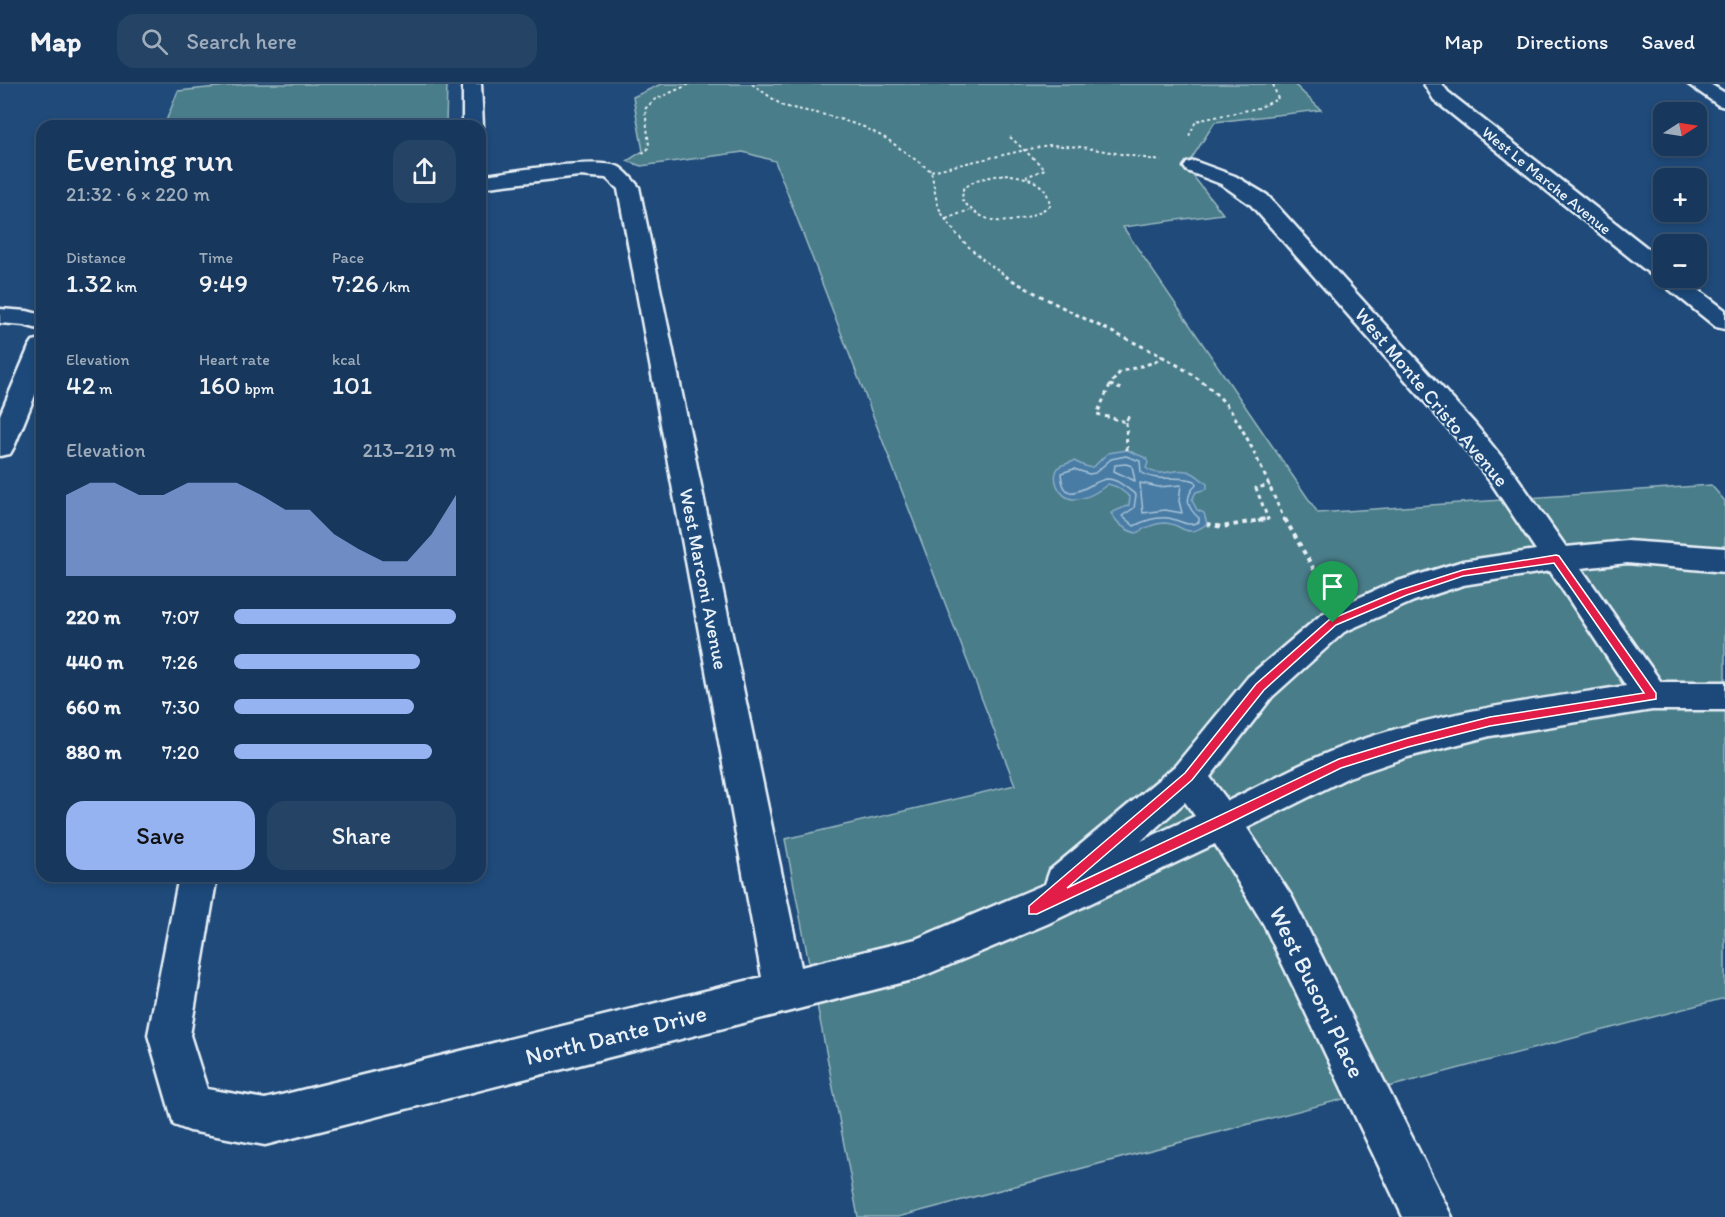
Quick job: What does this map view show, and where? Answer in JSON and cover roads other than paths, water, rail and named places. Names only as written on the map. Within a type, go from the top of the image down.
[{"type":"street","points":[[472,84],[473,120]]},
{"type":"street","name":"West Le Marche Avenue","points":[[1433,84],[1442,96],[1653,264]]},
{"type":"street","points":[[1697,84],[1725,101]]},
{"type":"street","name":"West Monte Cristo Avenue","points":[[1194,167],[1228,180],[1259,200],[1465,430],[1502,477],[1652,696]]},
{"type":"street","name":"West Marconi Avenue","points":[[486,181],[579,170],[612,172],[628,187],[786,993]]},
{"type":"street","points":[[1682,288],[1725,322]]},
{"type":"street","points":[[0,316],[36,321]]},
{"type":"street","points":[[0,447],[36,362]]},
{"type":"street","name":"North Dante Drive","points":[[1033,910],[1188,777],[1260,687],[1333,623],[1403,592],[1463,573],[1556,559],[1627,552],[1725,560]]},
{"type":"street","name":"North Dante Drive","points":[[197,882],[169,1035],[190,1109],[265,1122],[916,959],[1033,910],[1222,822],[1339,764],[1408,742],[1490,721],[1652,696],[1725,696]]},
{"type":"street","name":"West Busoni Place","points":[[1188,777],[1222,822],[1278,911],[1428,1217]]},
{"type":"water","points":[[1127,450],[1146,458],[1148,463],[1146,468],[1151,471],[1161,473],[1187,471],[1207,484],[1207,489],[1196,492],[1192,500],[1197,510],[1204,513],[1207,524],[1189,531],[1162,523],[1137,533],[1122,526],[1111,513],[1129,505],[1130,497],[1117,487],[1108,484],[1092,495],[1073,499],[1064,495],[1057,486],[1055,475],[1060,466],[1074,461],[1091,467],[1108,453]]}]
